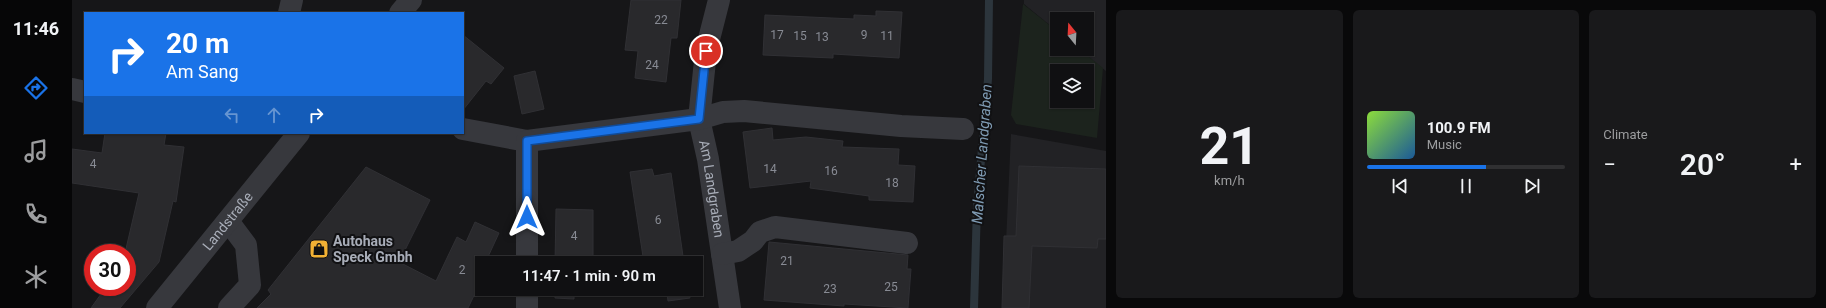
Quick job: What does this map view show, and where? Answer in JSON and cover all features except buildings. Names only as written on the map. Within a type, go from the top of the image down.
[{"type":"street","points":[[289,12],[292,0]]},
{"type":"street","points":[[401,12],[411,0]]},
{"type":"street","name":"Am Landgraben","points":[[719,0],[706,51],[699,119],[708,159],[730,308]]},
{"type":"street","points":[[72,89],[84,92]]},
{"type":"street","points":[[464,129],[527,141],[699,119],[723,112],[744,112],[901,126],[963,129]]},
{"type":"street","name":"Landstraße","points":[[156,308],[298,134]]},
{"type":"street","points":[[527,141],[527,256]]},
{"type":"street","points":[[228,221],[246,245],[250,285],[229,308]]},
{"type":"street","points":[[722,254],[738,251],[753,242],[760,232],[775,227],[907,243]]},
{"type":"street","points":[[527,296],[527,308]]},
{"type":"shaded area","points":[[1024,0],[1106,0],[1106,71],[1088,56],[1094,56],[1094,12],[1050,12],[1050,25],[1024,4]]},
{"type":"shaded area","points":[[1023,4],[1050,25],[1050,56],[1088,56],[1103,68],[1097,138],[1016,124],[1011,115]]},
{"type":"shaded area","points":[[1011,134],[1106,151],[1106,308],[1003,308]]},
{"type":"waterway","name":"Malscher Landgraben","points":[[974,308],[977,206],[988,79],[989,0]]},
{"type":"place","name":"Autohaus Speck Gmbh","points":[[319,249]]},
{"type":"route","points":[[527,217],[527,141],[699,119],[706,51]]}]
